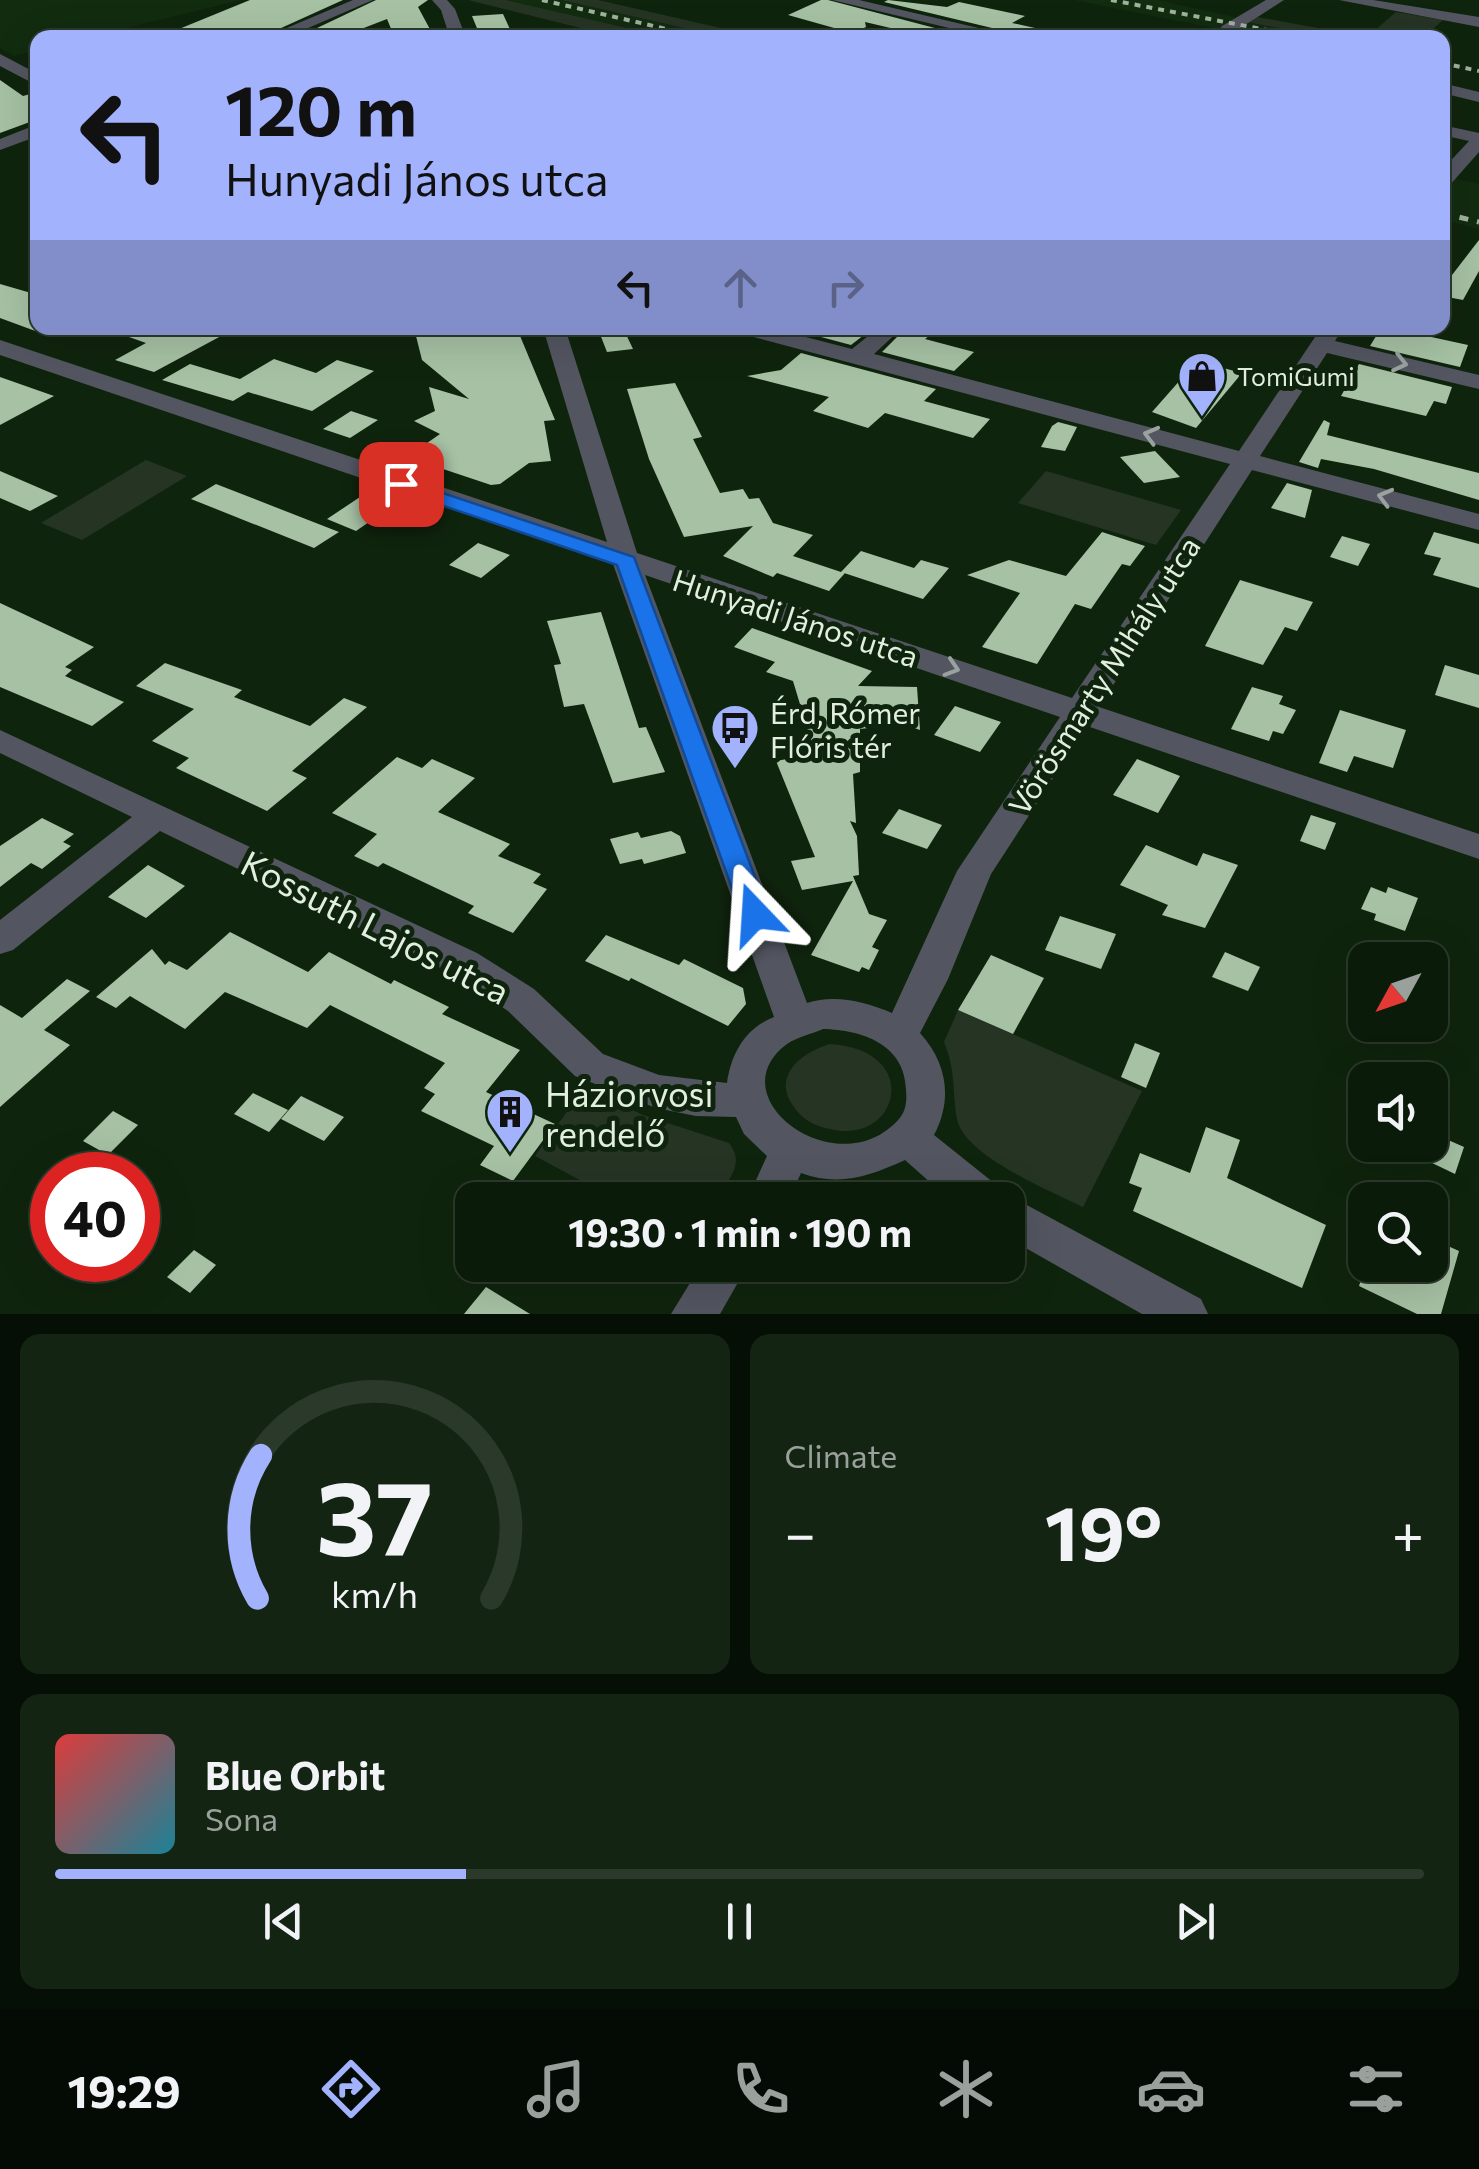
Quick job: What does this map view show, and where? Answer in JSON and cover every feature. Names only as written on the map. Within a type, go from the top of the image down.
[{"type":"street","points":[[290,30],[366,0]]},
{"type":"street","points":[[439,0],[448,9],[455,30]]},
{"type":"street","points":[[839,0],[977,30]]},
{"type":"street","points":[[1227,30],[1277,0]]},
{"type":"street","points":[[1346,0],[1479,22]]},
{"type":"street","points":[[2,62],[30,80]]},
{"type":"street","points":[[1450,90],[1479,96]]},
{"type":"street","points":[[1450,132],[1479,139],[1450,173]]},
{"type":"street","points":[[556,335],[626,562],[794,1020]]},
{"type":"street","points":[[775,335],[1479,522]]},
{"type":"street","points":[[858,356],[882,335]]},
{"type":"street","points":[[1327,336],[1479,382]]},
{"type":"street","name":"Vörösmarty Mihály utca","points":[[899,1036],[929,980],[974,871],[1327,336]]},
{"type":"street","name":"Hunyadi János utca","points":[[0,347],[626,562],[1080,710],[1479,847]]},
{"type":"street","name":"Kossuth Lajos utca","points":[[0,740],[464,963],[521,1000],[590,1065],[656,1091],[696,1099],[746,1100]]},
{"type":"street","points":[[0,940],[156,816]]},
{"type":"street","points":[[820,1014],[848,1014],[876,1022],[899,1036],[926,1075],[928,1096],[922,1118],[908,1138],[884,1155],[854,1163],[820,1162],[790,1152],[754,1120],[746,1100],[745,1075],[753,1052],[770,1033],[794,1020],[820,1014]]},
{"type":"street","points":[[908,1138],[958,1182]]},
{"type":"street","points":[[776,1182],[790,1152]]},
{"type":"street","points":[[1025,1225],[1185,1314]]},
{"type":"street","points":[[694,1314],[715,1282]]},
{"type":"shaded area","points":[[0,0],[241,0],[118,30],[30,30],[30,52],[14,56],[0,48]]},
{"type":"shaded area","points":[[468,0],[506,0],[636,30],[589,30]]},
{"type":"shaded area","points":[[506,0],[561,0],[693,30],[636,30]]},
{"type":"shaded area","points":[[561,0],[598,0],[729,30],[693,30]]},
{"type":"shaded area","points":[[1074,0],[1157,0],[1293,30],[1223,30]]},
{"type":"shaded area","points":[[1396,12],[1443,20],[1432,30],[1375,30]]},
{"type":"shaded area","points":[[1257,17],[1328,30],[1289,30],[1248,22]]},
{"type":"shaded area","points":[[1450,178],[1479,184],[1479,229],[1450,222]]},
{"type":"shaded area","points":[[146,460],[187,476],[82,540],[41,523]]},
{"type":"shaded area","points":[[1046,471],[1181,510],[1156,545],[1018,503]]},
{"type":"shaded area","points":[[958,1010],[1142,1091],[1083,1207],[1011,1171],[963,1133],[957,1119],[952,1071],[944,1042]]},
{"type":"shaded area","points":[[830,1044],[860,1050],[879,1062],[890,1078],[891,1095],[885,1111],[872,1124],[854,1130],[824,1128],[804,1118],[792,1104],[786,1083],[794,1066]]},
{"type":"shaded area","points":[[584,1088],[643,1115],[729,1143],[736,1158],[727,1182],[583,1182],[535,1156]]},
{"type":"building","points":[[250,0],[343,0],[277,30],[177,30]]},
{"type":"building","points":[[376,0],[428,0],[418,7],[430,30],[392,30],[387,19],[359,30],[313,30]]},
{"type":"building","points":[[828,0],[942,30],[899,30],[865,22],[866,27],[859,30],[841,30],[788,15]]},
{"type":"building","points":[[884,2],[947,7],[959,2],[1025,16],[1012,23],[1035,30],[1001,30]]},
{"type":"building","points":[[503,14],[510,30],[478,30],[472,16]]},
{"type":"building","points":[[0,80],[23,96],[30,94],[30,122],[0,133]]},
{"type":"building","points":[[1479,240],[1479,271],[1463,300],[1450,298],[1450,278]]},
{"type":"building","points":[[0,284],[30,293],[30,329],[0,318]]},
{"type":"building","points":[[123,335],[223,335],[154,372],[115,360],[146,343]]},
{"type":"building","points":[[416,335],[520,335],[555,420],[544,421],[551,461],[529,463],[500,484],[491,485],[407,457],[440,434],[414,421],[435,411],[429,387],[469,399],[422,360]]},
{"type":"building","points":[[600,335],[626,335],[633,349],[607,352]]},
{"type":"building","points":[[824,335],[864,335],[851,345],[821,337]]},
{"type":"building","points":[[899,335],[930,335],[925,339],[974,352],[954,371],[882,352]]},
{"type":"building","points":[[1377,335],[1422,335],[1468,345],[1460,367],[1370,346]]},
{"type":"building","points":[[801,353],[936,389],[924,401],[990,419],[973,438],[885,413],[868,428],[813,411],[829,397],[747,376],[781,370]]},
{"type":"building","points":[[274,359],[316,373],[337,360],[374,371],[312,411],[248,392],[233,401],[162,380],[190,364],[240,379]]},
{"type":"building","points":[[1197,361],[1242,373],[1196,428],[1152,412]]},
{"type":"building","points":[[1359,364],[1452,387],[1446,404],[1434,401],[1426,416],[1341,396]]},
{"type":"building","points":[[0,377],[54,396],[0,425]]},
{"type":"building","points":[[675,383],[702,437],[693,439],[720,493],[743,489],[749,499],[759,498],[773,523],[813,535],[793,556],[841,572],[861,551],[914,568],[921,560],[949,568],[923,599],[845,573],[829,591],[777,573],[773,577],[723,556],[753,526],[684,537],[649,459],[627,389]]},
{"type":"building","points":[[351,411],[378,420],[350,438],[323,429]]},
{"type":"building","points":[[1324,420],[1330,423],[1327,435],[1479,473],[1479,500],[1374,469],[1321,459],[1318,468],[1299,462]]},
{"type":"building","points":[[1058,422],[1077,427],[1065,451],[1041,447],[1052,426]]},
{"type":"building","points":[[1155,451],[1180,477],[1144,483],[1120,457]]},
{"type":"building","points":[[0,471],[58,496],[30,511],[0,498]]},
{"type":"building","points":[[1287,483],[1312,490],[1305,518],[1271,508]]},
{"type":"building","points":[[216,484],[339,532],[314,548],[191,499]]},
{"type":"building","points":[[369,491],[398,502],[356,531],[327,519]]},
{"type":"building","points":[[1102,532],[1145,546],[1130,566],[1122,564],[1091,609],[1075,604],[1037,664],[982,647],[1020,593],[967,575],[1009,560],[1066,576]]},
{"type":"building","points":[[1434,532],[1479,544],[1479,588],[1433,575],[1441,558],[1424,554]]},
{"type":"building","points":[[1342,536],[1370,544],[1358,566],[1330,557]]},
{"type":"building","points":[[478,543],[510,555],[481,578],[449,565]]},
{"type":"building","points":[[1240,580],[1313,602],[1297,631],[1285,627],[1263,665],[1205,646]]},
{"type":"building","points":[[0,603],[94,647],[65,667],[72,670],[65,676],[124,702],[92,726],[0,687]]},
{"type":"building","points":[[601,612],[639,728],[646,727],[665,772],[613,783],[584,704],[564,707],[554,665],[561,664],[547,621]]},
{"type":"building","points":[[752,628],[872,671],[858,686],[917,687],[920,730],[903,724],[860,729],[860,772],[853,774],[856,823],[850,821],[857,836],[859,875],[853,876],[869,914],[887,920],[872,947],[879,950],[869,970],[862,967],[859,972],[811,955],[853,881],[802,890],[791,861],[815,857],[776,761],[815,754],[793,681],[766,672],[775,662],[734,647]]},
{"type":"building","points":[[165,663],[242,690],[234,697],[310,726],[344,698],[367,707],[292,771],[307,778],[267,811],[176,768],[189,758],[152,741],[194,709],[136,686]]},
{"type":"building","points":[[1445,665],[1479,675],[1479,708],[1435,695]]},
{"type":"building","points":[[1252,687],[1283,696],[1279,704],[1296,710],[1283,734],[1273,731],[1269,741],[1231,729]]},
{"type":"building","points":[[955,706],[1001,722],[980,752],[934,735]]},
{"type":"building","points":[[1340,710],[1406,730],[1393,768],[1354,756],[1347,772],[1319,763]]},
{"type":"building","points":[[397,757],[422,768],[432,759],[475,778],[438,812],[510,844],[498,856],[541,874],[533,883],[547,889],[513,933],[468,913],[474,906],[383,863],[378,867],[354,856],[377,834],[332,813]]},
{"type":"building","points":[[1137,759],[1180,776],[1158,813],[1113,795]]},
{"type":"building","points":[[899,809],[942,825],[927,849],[882,833]]},
{"type":"building","points":[[1311,815],[1336,823],[1325,850],[1300,841]]},
{"type":"building","points":[[42,818],[74,834],[63,842],[71,846],[42,869],[31,863],[0,887],[0,846]]},
{"type":"building","points":[[671,831],[680,836],[686,853],[644,864],[642,859],[620,864],[610,839],[638,832],[641,838]]},
{"type":"building","points":[[1146,845],[1197,866],[1203,853],[1238,865],[1205,928],[1162,915],[1168,905],[1120,885]]},
{"type":"building","points":[[148,865],[185,886],[146,918],[108,897]]},
{"type":"building","points":[[1371,887],[1386,893],[1388,887],[1418,898],[1405,931],[1374,920],[1376,914],[1361,909]]},
{"type":"building","points":[[1060,916],[1116,934],[1101,969],[1045,950]]},
{"type":"building","points":[[230,932],[308,972],[329,952],[391,984],[394,980],[449,1007],[442,1014],[520,1050],[486,1092],[555,1124],[513,1181],[480,1165],[494,1146],[421,1111],[435,1094],[424,1088],[445,1063],[330,1005],[307,1028],[225,992],[185,1029],[130,996],[116,1008],[96,997],[152,949],[165,965],[169,961],[187,970]]},
{"type":"building","points":[[606,935],[679,965],[684,959],[743,988],[746,1004],[728,1026],[631,978],[629,981],[585,961]]},
{"type":"building","points":[[1225,952],[1260,967],[1248,991],[1212,977]]},
{"type":"building","points":[[991,955],[1044,978],[1013,1034],[958,1010]]},
{"type":"building","points":[[67,979],[90,991],[44,1030],[70,1045],[0,1107],[0,1005],[22,1018]]},
{"type":"building","points":[[1135,1043],[1160,1053],[1146,1088],[1121,1077]]},
{"type":"building","points":[[253,1093],[288,1110],[269,1132],[234,1114]]},
{"type":"building","points":[[301,1096],[344,1117],[324,1141],[281,1119]]},
{"type":"building","points":[[113,1111],[138,1125],[111,1152],[103,1152],[83,1141]]},
{"type":"building","points":[[1206,1127],[1240,1140],[1227,1178],[1326,1225],[1302,1288],[1133,1211],[1142,1188],[1129,1183],[1140,1153],[1190,1173]]},
{"type":"building","points":[[1448,1140],[1464,1147],[1455,1174],[1430,1162],[1448,1162]]},
{"type":"building","points":[[1448,1246],[1459,1251],[1441,1314],[1417,1314],[1359,1286],[1360,1282],[1448,1282]]},
{"type":"building","points":[[194,1250],[216,1265],[190,1293],[167,1277]]},
{"type":"building","points":[[486,1287],[530,1314],[464,1314]]},
{"type":"railway","points":[[542,0],[671,30]]},
{"type":"railway","points":[[1111,0],[1267,30]]},
{"type":"railway","points":[[1450,65],[1479,71]]},
{"type":"railway","points":[[1450,215],[1479,222]]},
{"type":"place","name":"TomiGumi","points":[[1202,418]]},
{"type":"place","name":"Érd, Rómer Flóris tér","points":[[735,770]]},
{"type":"place","name":"Háziorvosi rendelő","points":[[510,1154]]},
{"type":"route","points":[[401,484],[626,562],[755,914]]}]
